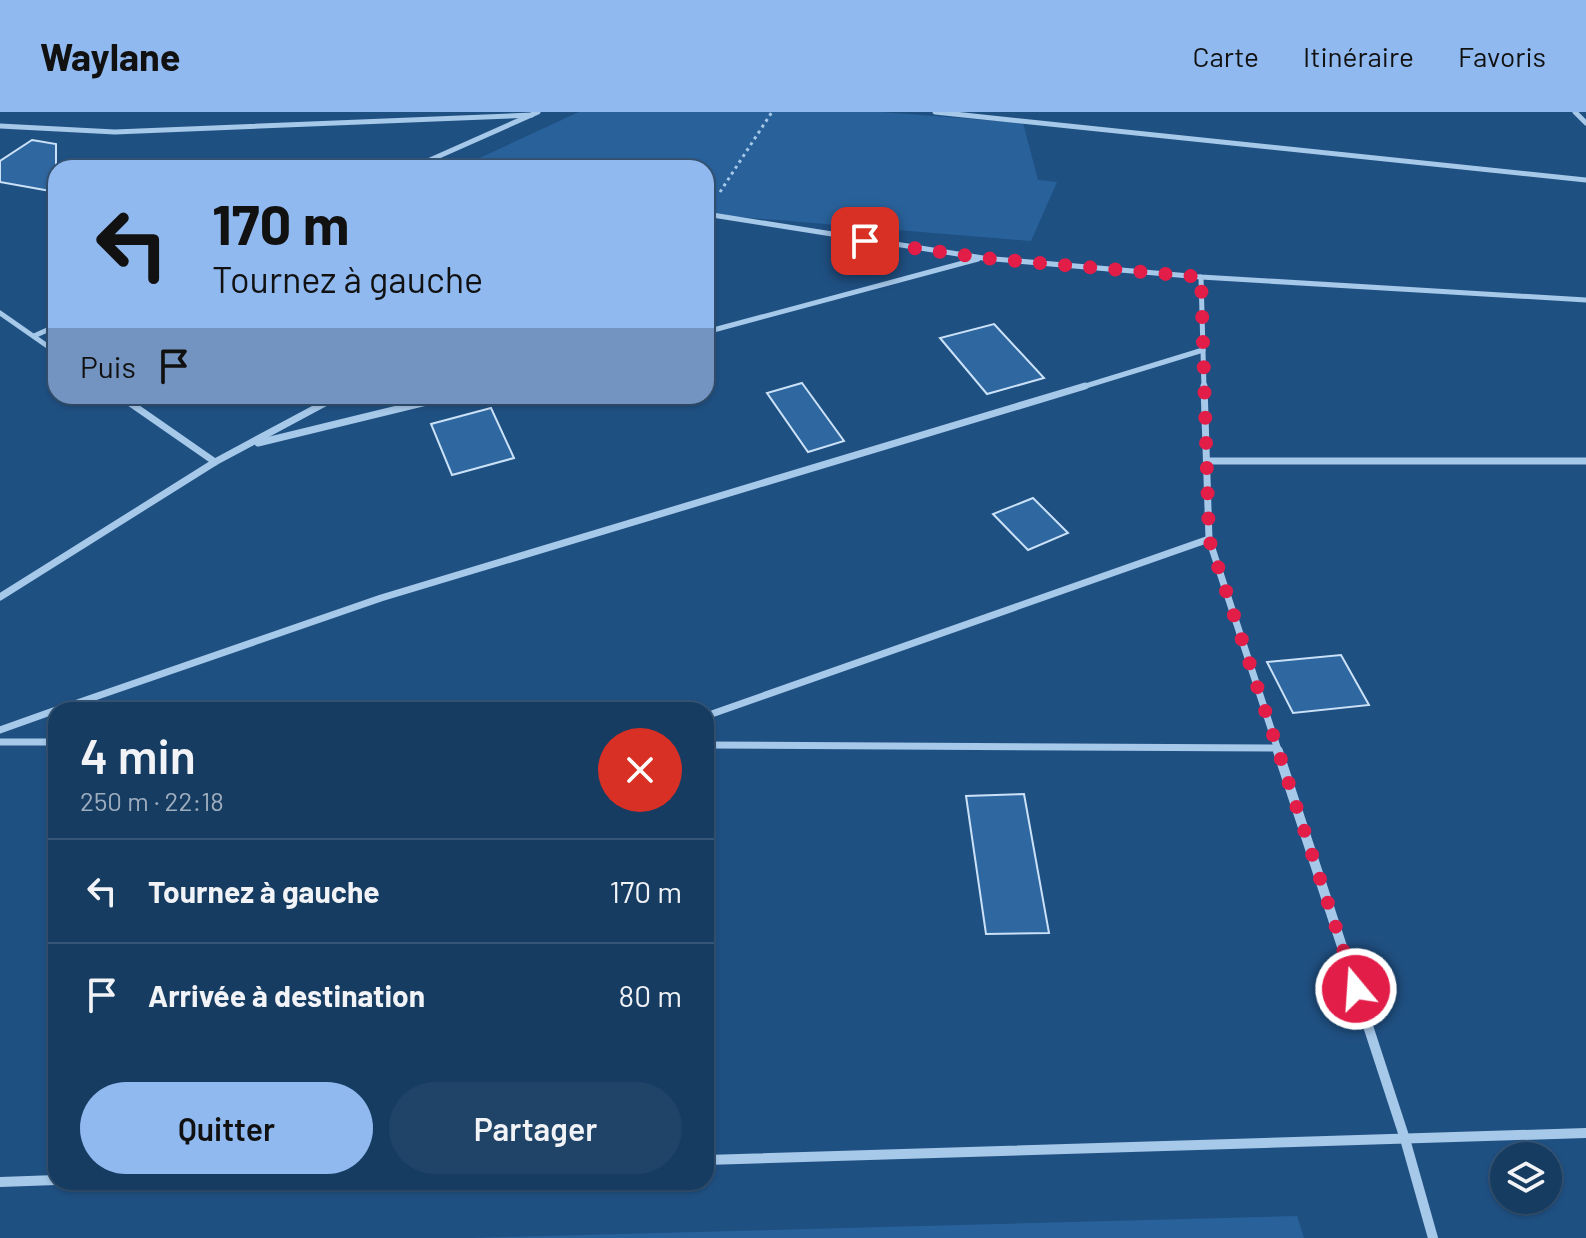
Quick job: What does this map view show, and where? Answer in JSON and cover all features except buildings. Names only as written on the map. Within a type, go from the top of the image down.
[{"type":"street","points":[[351,123],[355,112]]},
{"type":"street","points":[[935,112],[1586,180]]},
{"type":"street","points":[[1575,112],[1586,123]]},
{"type":"street","points":[[0,126],[115,132],[535,113]]},
{"type":"street","points":[[430,160],[535,113]]},
{"type":"street","points":[[714,215],[983,258],[1201,277],[1586,300]]},
{"type":"street","points":[[714,330],[983,258]]},
{"type":"street","points":[[1201,277],[1209,539],[1405,1139],[1433,1238]]},
{"type":"street","points":[[0,313],[48,346]]},
{"type":"street","points":[[34,336],[48,330]]},
{"type":"street","points":[[79,702],[381,598],[1203,350]]},
{"type":"street","points":[[132,404],[215,462]]},
{"type":"street","points":[[0,597],[215,462],[323,404]]},
{"type":"street","points":[[246,446],[418,404]]},
{"type":"street","points":[[1207,461],[1586,461]]},
{"type":"street","points":[[714,713],[1209,539]]},
{"type":"street","points":[[0,730],[48,713]]},
{"type":"street","points":[[0,742],[48,742]]},
{"type":"street","points":[[714,745],[1277,748]]},
{"type":"street","points":[[714,1160],[1586,1133]]},
{"type":"street","points":[[0,1182],[48,1180]]},
{"type":"path","points":[[714,200],[772,112]]},
{"type":"shaded area","points":[[579,112],[881,112],[1023,123],[1038,180],[1057,182],[1031,241],[714,216],[714,160],[475,160]]},
{"type":"shaded area","points":[[1297,1216],[1304,1238],[471,1238]]},
{"type":"route","points":[[865,241],[983,258],[1201,277],[1209,539],[1356,989]]}]
